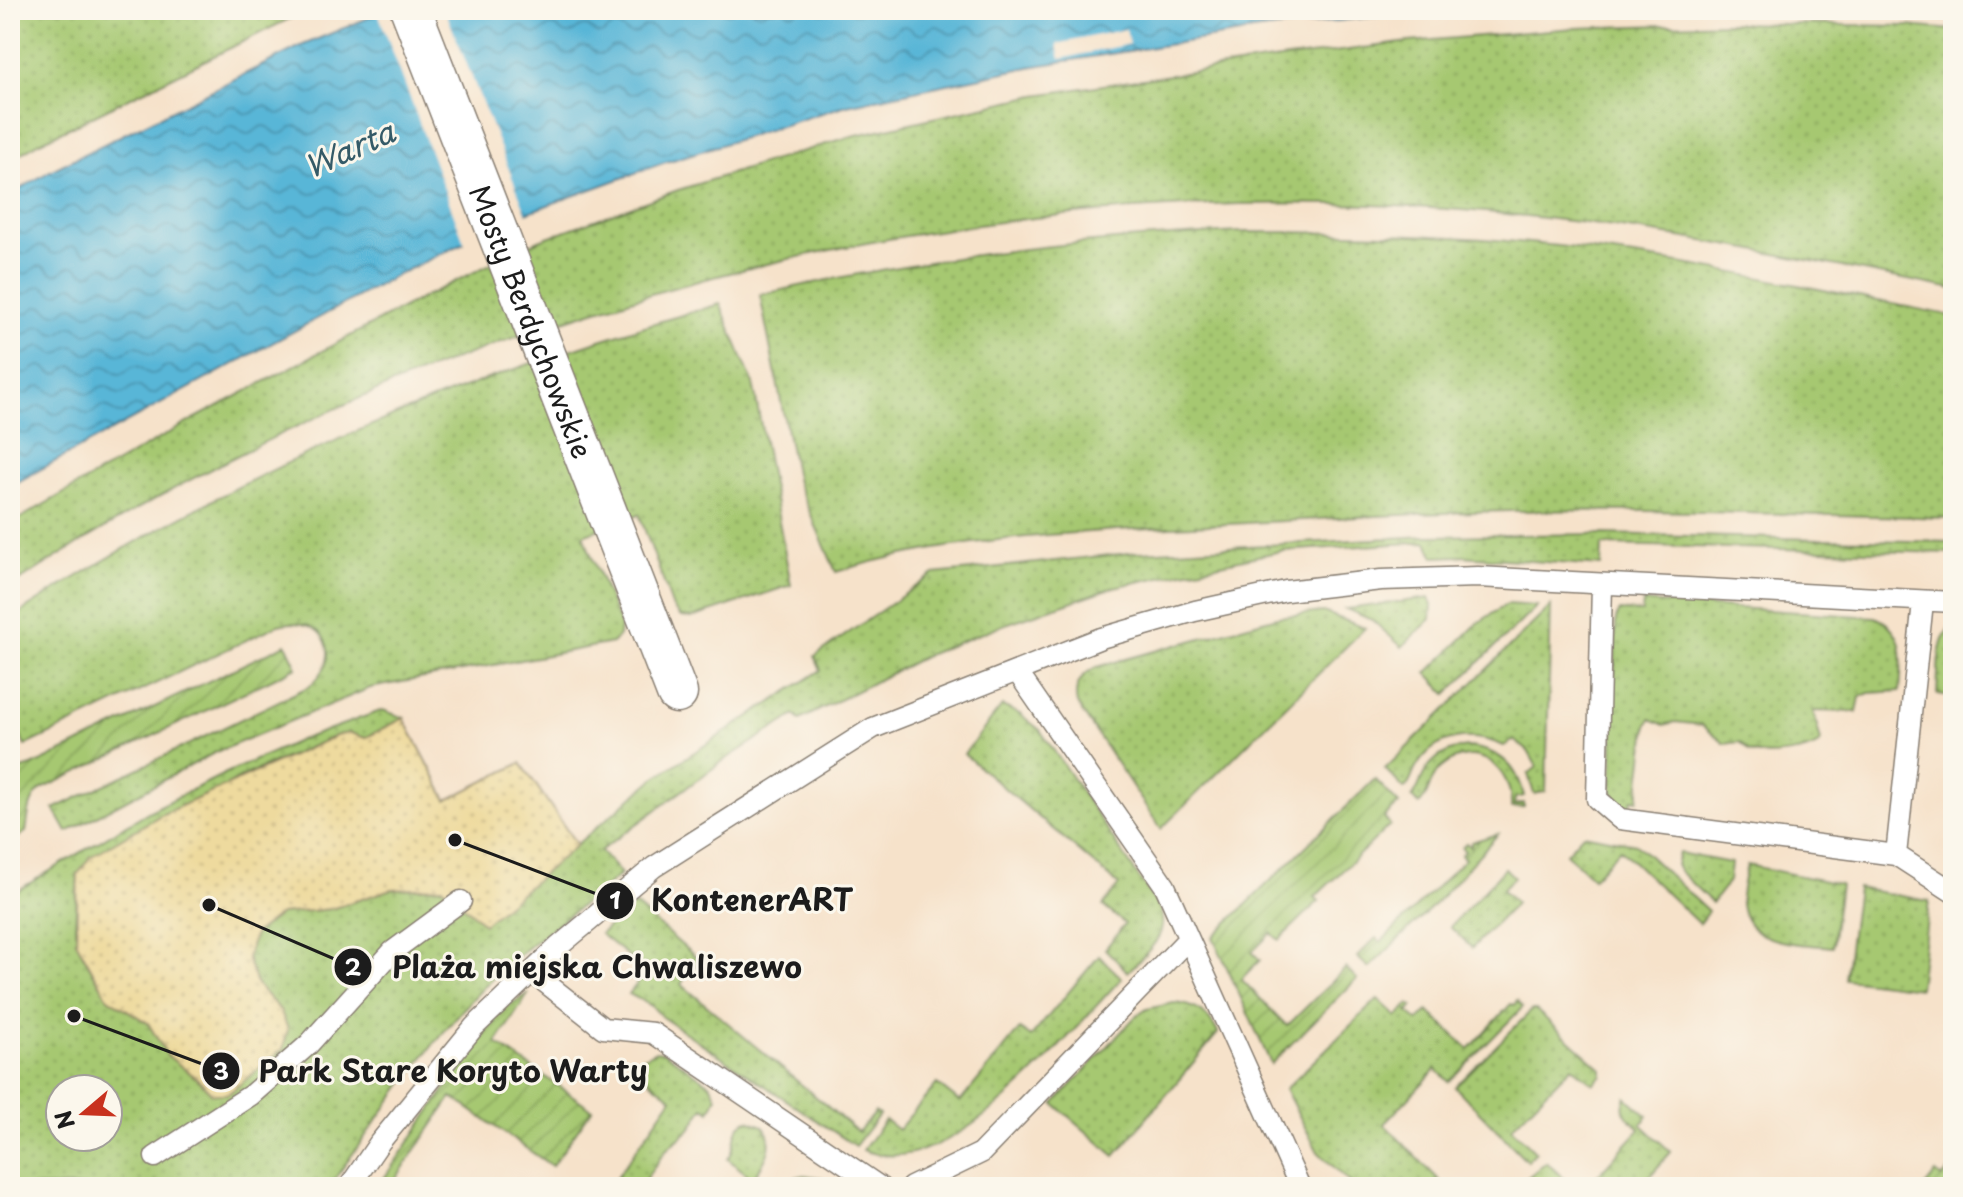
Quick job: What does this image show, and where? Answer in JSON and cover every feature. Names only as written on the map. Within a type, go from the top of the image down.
[{"type":"street","name":"Mosty Berdychowskie","points":[[411,10],[677,693]]},
{"type":"lane","points":[[349,1187],[380,1142],[474,1027],[532,972],[654,867],[873,728],[1101,638],[1195,611],[1286,591],[1381,580],[1478,577],[1953,602]]},
{"type":"lane","points":[[1602,584],[1597,799],[1620,819],[1896,855],[1953,892]]},
{"type":"lane","points":[[1896,855],[1923,602]]},
{"type":"lane","points":[[1018,673],[1165,886],[1300,1187]]},
{"type":"lane","points":[[155,1157],[251,1095],[309,1044],[393,951],[461,901]]},
{"type":"lane","points":[[911,1187],[981,1153],[1188,939]]},
{"type":"lane","points":[[532,972],[603,1028],[653,1033],[880,1187]]},
{"type":"green space","points":[[10,10],[307,10],[40,142],[10,160]]},
{"type":"green space","points":[[1727,23],[1907,26],[1953,30],[1953,289],[1647,232],[1461,210],[1271,204],[1081,213],[892,239],[705,279],[522,335],[344,405],[173,489],[10,587],[10,525],[15,521],[196,418],[414,302],[539,240],[678,190],[852,136],[1036,95],[1409,42],[1574,28]]},
{"type":"green space","points":[[1243,232],[1401,234],[1558,246],[1707,268],[1953,316],[1953,518],[1621,511],[1396,515],[1020,538],[926,550],[836,572],[797,483],[760,295],[880,270],[1000,252],[1121,239]]},
{"type":"green space","points":[[720,304],[753,383],[791,585],[692,618],[681,617],[673,608],[639,514],[583,535],[620,625],[619,636],[612,643],[370,688],[214,753],[67,832],[54,809],[308,687],[320,676],[328,651],[318,632],[308,626],[294,623],[278,625],[25,746],[10,714],[10,619],[94,566],[179,518],[352,433],[532,363]]},
{"type":"green space","points":[[1600,534],[1953,542],[1953,553],[1602,545],[1601,566],[1462,556],[1434,557],[1427,542],[1281,551],[1114,587],[927,655],[800,720],[795,715],[723,761],[600,851],[621,874],[520,954],[466,1006],[404,1082],[329,1187],[10,1187],[10,895],[150,811],[300,740],[383,710],[404,718],[365,738],[350,733],[338,735],[243,776],[78,874],[75,928],[81,951],[108,998],[148,1023],[167,1055],[212,1094],[283,1049],[288,1029],[280,1010],[256,984],[247,958],[255,933],[280,914],[331,909],[392,889],[443,887],[484,923],[656,777],[821,670],[815,656],[934,574],[1139,552],[1427,536]]},
{"type":"green space","points":[[1429,598],[1431,619],[1402,647],[1372,620],[1346,609]]},
{"type":"green space","points":[[1643,602],[1875,617],[1886,623],[1898,638],[1902,658],[1900,691],[1869,693],[1860,697],[1857,712],[1813,711],[1821,742],[1786,754],[1765,755],[1749,751],[1739,742],[1725,744],[1702,725],[1675,722],[1664,725],[1651,719],[1647,726],[1638,800],[1632,799],[1628,814],[1617,804],[1612,790],[1616,619],[1620,611],[1642,612]]},
{"type":"green space","points":[[1507,604],[1537,606],[1447,694],[1427,673],[1478,623]]},
{"type":"green space","points":[[1551,606],[1546,791],[1534,794],[1528,774],[1537,767],[1528,751],[1514,740],[1504,746],[1467,738],[1444,742],[1433,748],[1404,789],[1385,769]]},
{"type":"green space","points":[[1323,612],[1365,628],[1161,829],[1077,704],[1077,687],[1083,677],[1097,667],[1277,617]]},
{"type":"green space","points":[[1953,624],[1953,696],[1937,694],[1943,639]]},
{"type":"green space","points":[[286,644],[297,667],[42,789],[32,803],[26,832],[10,842],[10,765],[22,769],[32,766]]},
{"type":"green space","points":[[1002,706],[1020,714],[1040,730],[1160,909],[1162,928],[1159,936],[1128,972],[1105,949],[1125,924],[1103,906],[1119,885],[964,754]]},
{"type":"green space","points":[[1467,747],[1497,755],[1511,767],[1524,796],[1515,798],[1514,805],[1524,803],[1524,807],[1511,808],[1506,780],[1499,770],[1479,757],[1467,756],[1441,768],[1419,805],[1412,797],[1432,763],[1442,755]]},
{"type":"green space","points":[[1375,779],[1399,804],[1384,818],[1390,825],[1315,897],[1319,901],[1279,940],[1271,933],[1252,952],[1260,960],[1241,979],[1287,1026],[1346,968],[1357,979],[1271,1064],[1213,937]]},
{"type":"green space","points":[[1498,834],[1434,905],[1369,968],[1357,957],[1376,938],[1381,942],[1465,859],[1461,855],[1466,843],[1471,847],[1471,842]]},
{"type":"green space","points":[[1583,834],[1636,844],[1708,911],[1699,924],[1620,849],[1593,878],[1566,853]]},
{"type":"green space","points":[[1679,853],[1731,863],[1729,881],[1712,903],[1679,871],[1676,865]]},
{"type":"green space","points":[[1747,865],[1840,884],[1832,947],[1777,940],[1753,928],[1745,918],[1741,904]]},
{"type":"green space","points":[[1505,868],[1514,877],[1502,890],[1516,903],[1472,948],[1450,927]]},
{"type":"green space","points":[[1857,888],[1929,901],[1919,988],[1845,979]]},
{"type":"green space","points":[[634,904],[699,960],[681,984],[858,1132],[875,1112],[879,1115],[855,1146],[662,1017],[652,1006],[629,994],[647,971],[600,934]]},
{"type":"green space","points":[[1099,956],[1122,978],[1040,1067],[1006,1098],[970,1126],[933,1146],[897,1155],[863,1150],[885,1120],[898,1130],[937,1084],[960,1102],[1020,1029],[1031,1037]]},
{"type":"green space","points":[[529,993],[496,1043],[592,1109],[552,1166],[452,1097],[390,1187],[378,1187],[494,1019],[507,1006]]},
{"type":"green space","points":[[1378,999],[1397,1017],[1409,1004],[1413,1007],[1408,1012],[1418,1021],[1428,1011],[1469,1049],[1511,1004],[1517,1001],[1523,1007],[1449,1082],[1436,1069],[1384,1124],[1446,1187],[1355,1187],[1318,1152],[1285,1089]]},
{"type":"green space","points":[[1174,1003],[1200,1011],[1218,1033],[1115,1156],[1054,1104],[1135,1017],[1147,1009]]},
{"type":"green space","points":[[1532,1010],[1536,1010],[1602,1069],[1602,1075],[1593,1084],[1572,1066],[1511,1128],[1536,1152],[1527,1161],[1455,1087]]},
{"type":"green space","points":[[656,1051],[664,1052],[710,1084],[717,1097],[710,1111],[704,1107],[690,1129],[666,1150],[640,1187],[610,1187],[672,1098],[643,1070],[644,1057]]},
{"type":"green space","points":[[1626,1097],[1648,1116],[1641,1124],[1671,1152],[1640,1187],[1587,1187],[1640,1129],[1624,1111]]},
{"type":"green space","points":[[748,1120],[764,1126],[769,1140],[768,1153],[753,1179],[728,1159],[738,1128]]},
{"type":"green space","points":[[1546,1162],[1573,1187],[1516,1187]]},
{"type":"green space","points":[[1953,1166],[1953,1183],[1949,1187],[1925,1187],[1936,1173],[1942,1178]]},
{"type":"green space","points":[[804,1175],[824,1178],[836,1187],[782,1187]]},
{"type":"sand","points":[[404,718],[447,800],[521,763],[577,845],[484,924],[443,887],[392,889],[331,909],[280,914],[255,933],[247,958],[256,984],[280,1010],[288,1029],[283,1049],[228,1094],[212,1094],[167,1055],[148,1023],[108,998],[76,941],[78,874],[90,857],[161,815],[338,735],[350,733],[365,738]]},
{"type":"water","name":"Warta","points":[[387,10],[1432,10],[1259,30],[1029,67],[847,105],[663,163],[526,213],[397,275],[10,486],[10,195],[52,170],[301,46]]},
{"type":"pier","points":[[377,10],[445,10],[528,217],[466,247]]},
{"type":"pier","points":[[1126,29],[1129,44],[1060,59],[1057,44]]},
{"type":"place","name":"KontenerART","points":[[455,840]]},
{"type":"place","name":"Plaża miejska Chwaliszewo","points":[[209,905]]},
{"type":"place","name":"Park Stare Koryto Warty","points":[[74,1016]]}]
